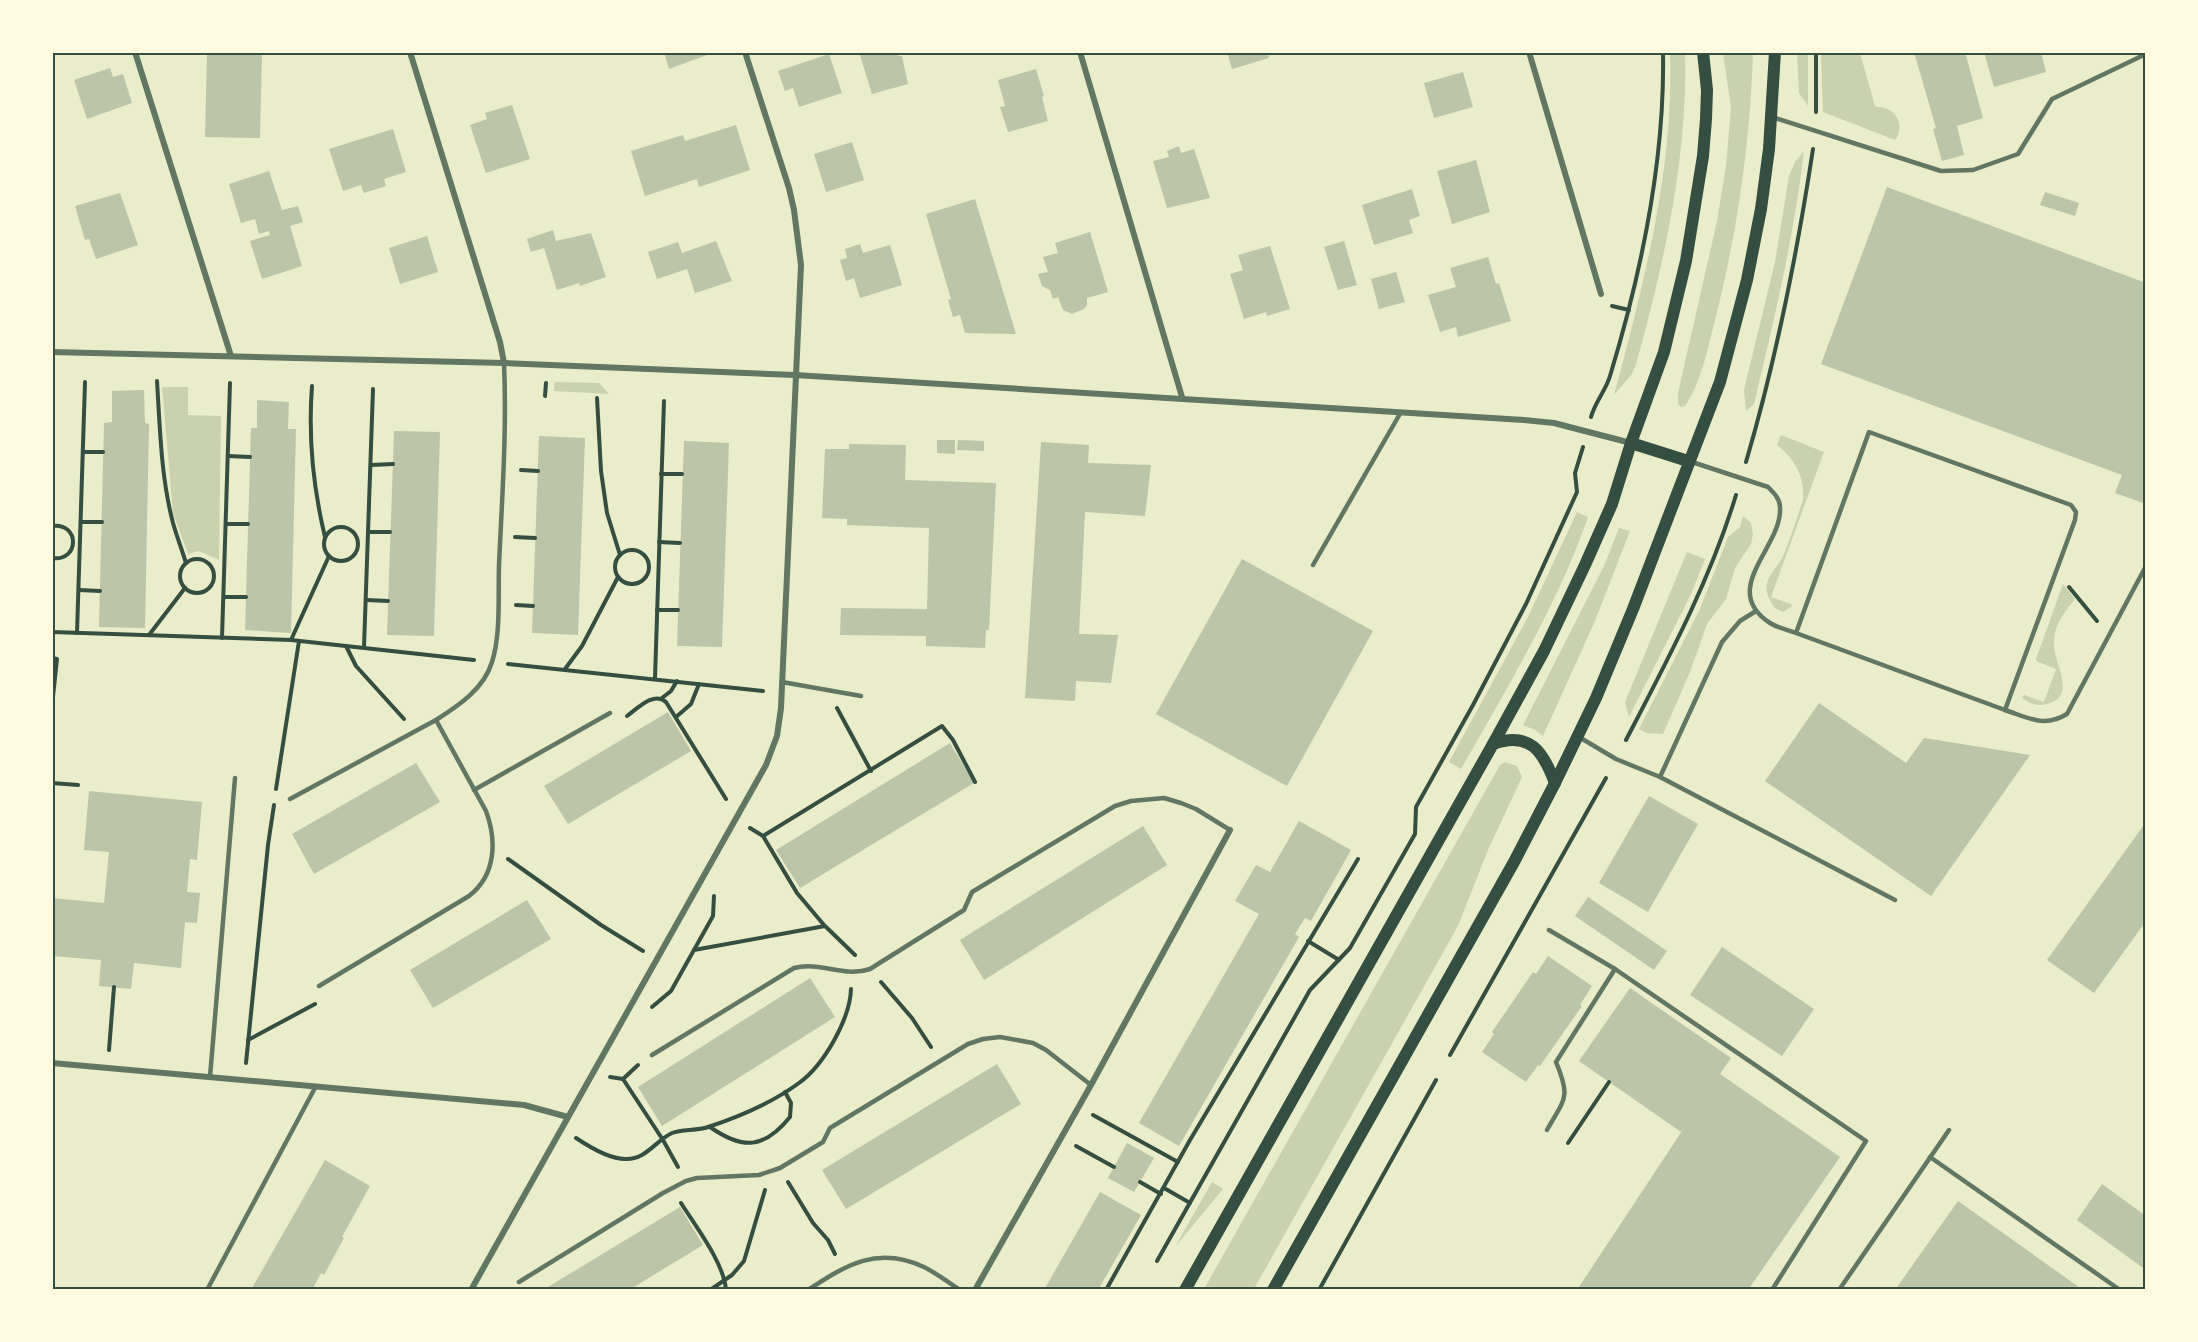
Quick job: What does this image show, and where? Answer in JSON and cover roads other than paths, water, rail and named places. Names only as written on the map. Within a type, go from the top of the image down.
[{"type":"main road","points":[[1185,1290],[1544,651],[1612,504],[1630,443],[1664,352],[1686,261],[1704,137],[1707,90],[1703,52]]},
{"type":"main road","points":[[1273,1290],[1514,862],[1596,698],[1633,609],[1720,382],[1747,280],[1761,209],[1772,117],[1775,52]]},
{"type":"main road","points":[[1630,443],[1688,461]]},
{"type":"main road","points":[[1493,744],[1509,739],[1526,742],[1537,750],[1547,763],[1555,783]]},
{"type":"street","points":[[135,52],[231,356]]},
{"type":"street","points":[[410,52],[500,342],[504,363]]},
{"type":"street","points":[[471,1290],[766,765],[777,736],[782,682],[801,265],[789,188],[745,52]]},
{"type":"street","points":[[1080,52],[1182,397]]},
{"type":"street","points":[[1529,52],[1601,294]]},
{"type":"street","points":[[52,352],[504,363],[795,375],[1182,397],[1554,423],[1630,443]]},
{"type":"street","points":[[975,1290],[1091,1085],[1230,830]]},
{"type":"street","points":[[52,1063],[524,1105],[568,1117]]},
{"type":"lane","points":[[1772,117],[1941,171],[1973,170],[2018,154],[2052,99],[2145,54]]},
{"type":"lane","points":[[290,799],[436,720],[459,705],[475,690],[492,662],[497,622],[506,400],[504,363]]},
{"type":"lane","points":[[1313,565],[1401,412]]},
{"type":"lane","points":[[1796,633],[1869,432],[2071,505],[2076,512],[2075,520],[2005,710]]},
{"type":"lane","points":[[1688,461],[1768,487],[1776,495],[1780,506],[1779,517],[1768,549],[1757,563],[1751,577],[1751,595],[1756,610],[1771,624],[2005,710],[2048,722],[2057,721],[2067,714],[2145,566]]},
{"type":"lane","points":[[1660,777],[1714,655],[1736,626],[1756,610]]},
{"type":"lane","points":[[782,682],[861,696]]},
{"type":"lane","points":[[474,790],[610,713]]},
{"type":"lane","points":[[319,986],[478,889],[486,877],[493,849],[490,822],[436,720]]},
{"type":"lane","points":[[1577,736],[1616,759],[1660,777],[1894,900]]},
{"type":"lane","points":[[210,1077],[235,778]]},
{"type":"lane","points":[[651,1055],[794,968],[817,965],[852,973],[870,969],[964,910],[972,892],[1115,806],[1148,798],[1164,798],[1196,809],[1230,830]]},
{"type":"lane","points":[[1549,930],[1615,969],[1866,1141],[1772,1290]]},
{"type":"lane","points":[[1547,1130],[1565,1097],[1565,1084],[1556,1062],[1615,969]]},
{"type":"lane","points":[[519,1282],[672,1187],[708,1176],[747,1176],[780,1168],[823,1142],[830,1128],[968,1044],[1000,1037],[1033,1043],[1046,1050],[1091,1085]]},
{"type":"lane","points":[[207,1290],[316,1086]]},
{"type":"lane","points":[[1839,1290],[1949,1130]]},
{"type":"lane","points":[[1930,1157],[2120,1290]]},
{"type":"lane","points":[[808,1290],[842,1268],[867,1259],[891,1258],[925,1268],[960,1290]]}]
